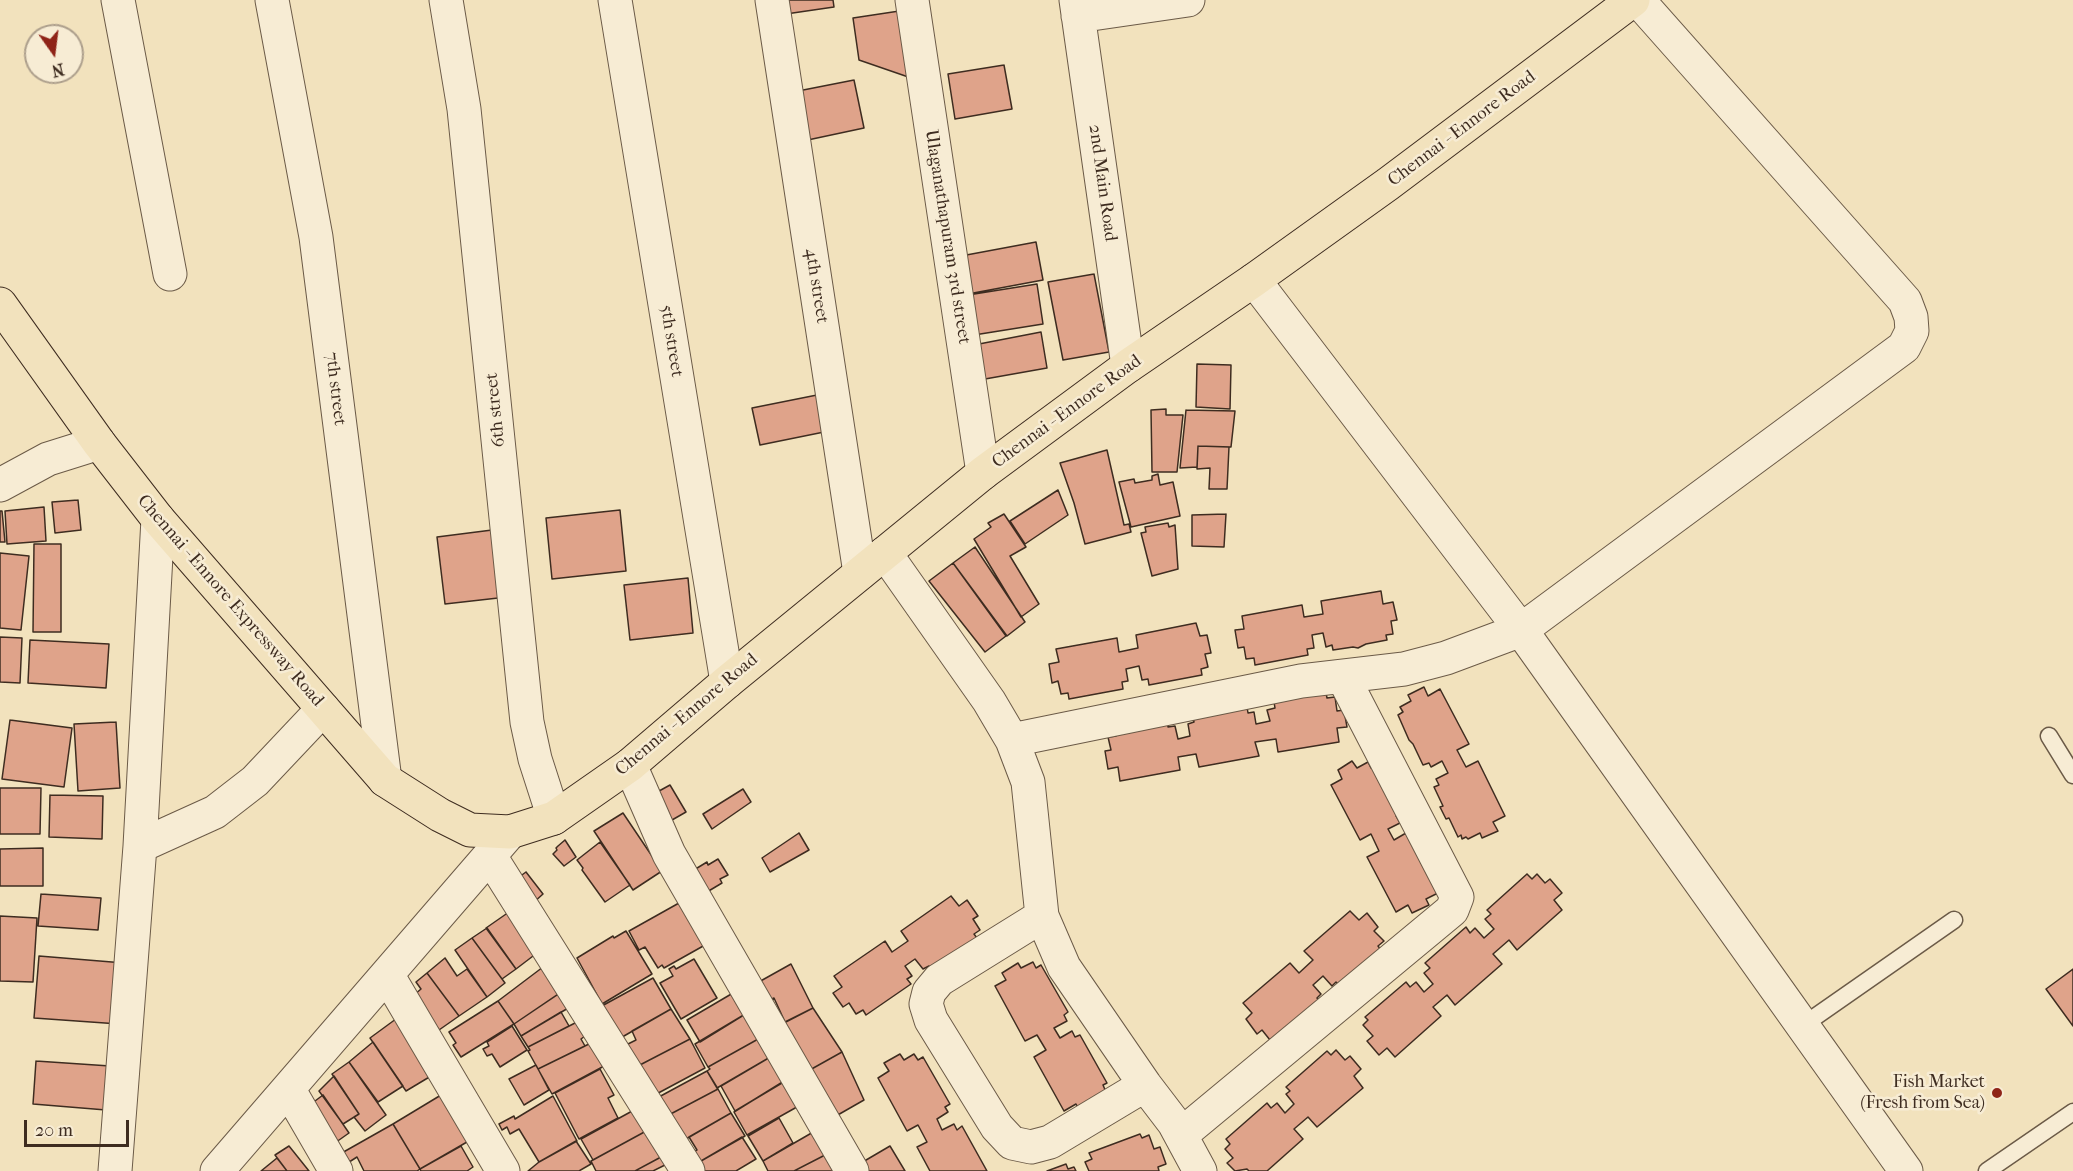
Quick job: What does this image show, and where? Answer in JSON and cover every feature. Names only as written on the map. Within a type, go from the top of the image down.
[{"type":"main road","name":"Chennai - Ennore Road","points":[[500,844],[554,818],[630,765],[726,682],[983,473],[1128,366],[1254,280],[1388,184],[1633,0]]},
{"type":"main road","name":"Chennai - Ennore Expressway Road","points":[[0,304],[99,442],[158,519],[385,780],[440,815],[500,844]]},
{"type":"street","points":[[118,0],[170,274]]},
{"type":"street","name":"7th street","points":[[272,0],[316,237],[385,780]]},
{"type":"street","name":"6th street","points":[[446,0],[464,109],[527,722],[535,759],[554,818]]},
{"type":"street","name":"5th street","points":[[615,0],[726,682]]},
{"type":"street","name":"4th street","points":[[772,0],[860,573]]},
{"type":"street","name":"Ulaganathapuram 3rd street","points":[[912,0],[983,473]]},
{"type":"street","points":[[1077,8],[1188,0]]},
{"type":"street","points":[[1012,740],[1301,681],[1404,669],[1446,658],[1521,630],[1904,347],[1912,331],[1911,317],[1905,301],[1638,0]]},
{"type":"street","name":"2nd Main Road","points":[[1077,8],[1128,366]]},
{"type":"street","points":[[1254,280],[1521,630],[1906,1171]]},
{"type":"street","points":[[0,485],[48,459],[99,442]]},
{"type":"street","points":[[116,1171],[141,846],[158,519]]},
{"type":"street","points":[[885,553],[989,702],[1012,740],[1028,782],[1042,916],[1064,967],[1145,1085],[1182,1134],[1200,1171]]},
{"type":"street","points":[[1182,1134],[1452,910],[1457,897],[1343,677]]},
{"type":"street","points":[[141,846],[215,812],[255,781],[323,709]]},
{"type":"street","points":[[630,765],[669,855],[852,1171]]},
{"type":"street","points":[[218,1171],[500,844],[688,1171]]},
{"type":"street","points":[[1042,916],[939,980],[929,992],[926,1004],[931,1020],[997,1127],[1012,1143],[1031,1146],[1050,1142],[1145,1085]]},
{"type":"street","points":[[388,975],[502,1171]]},
{"type":"street","points":[[289,1090],[336,1171]]},
{"type":"lane","points":[[2049,736],[2073,775]]},
{"type":"lane","points":[[1802,1026],[1954,920]]},
{"type":"lane","points":[[1987,1171],[2073,1112]]},
{"type":"building","points":[[777,0],[833,0],[834,7],[779,15]]},
{"type":"building","points":[[906,10],[917,80],[859,60],[853,18]]},
{"type":"building","points":[[1004,65],[1012,109],[955,119],[948,74]]},
{"type":"building","points":[[854,80],[864,128],[803,141],[793,92]]},
{"type":"building","points":[[1036,242],[1043,280],[968,294],[961,256]]},
{"type":"building","points":[[1094,274],[1109,352],[1063,360],[1048,282]]},
{"type":"building","points":[[1037,284],[1043,324],[974,335],[968,295]]},
{"type":"building","points":[[1041,332],[1047,368],[985,379],[979,344]]},
{"type":"building","points":[[1197,364],[1231,365],[1230,409],[1196,407]]},
{"type":"building","points":[[822,394],[829,431],[760,445],[752,408]]},
{"type":"building","points":[[1166,409],[1166,415],[1183,415],[1177,472],[1152,472],[1151,410]]},
{"type":"building","points":[[1186,410],[1235,411],[1231,447],[1198,446],[1197,467],[1180,468]]},
{"type":"building","points":[[1198,446],[1229,447],[1227,489],[1209,489],[1210,468],[1197,469]]},
{"type":"building","points":[[1107,450],[1124,525],[1129,524],[1131,532],[1085,544],[1060,463]]},
{"type":"building","points":[[1158,474],[1160,485],[1173,482],[1180,516],[1131,527],[1119,482],[1134,479],[1135,483],[1152,480],[1152,476]]},
{"type":"building","points":[[1058,490],[1068,515],[1025,544],[1010,521]]},
{"type":"building","points":[[78,500],[81,530],[55,533],[52,502]]},
{"type":"building","points":[[44,507],[46,541],[7,544],[5,511]]},
{"type":"building","points":[[620,510],[626,571],[552,579],[546,518]]},
{"type":"building","points":[[0,511],[2,511],[5,542],[0,542]]},
{"type":"building","points":[[1004,514],[1026,547],[1010,556],[1039,604],[1021,617],[974,539],[991,527],[988,523]]},
{"type":"building","points":[[1226,514],[1224,547],[1192,546],[1192,515]]},
{"type":"building","points":[[1168,523],[1169,527],[1175,525],[1178,569],[1152,576],[1141,533],[1146,532],[1145,527]]},
{"type":"building","points":[[500,529],[507,597],[445,604],[437,537]]},
{"type":"building","points":[[34,544],[61,544],[61,632],[33,632]]},
{"type":"building","points":[[975,547],[1025,622],[1007,636],[953,563]]},
{"type":"building","points":[[0,553],[29,556],[21,630],[0,628]]},
{"type":"building","points":[[953,563],[1006,636],[985,652],[929,581]]},
{"type":"building","points":[[688,578],[693,633],[630,640],[624,585]]},
{"type":"building","points":[[1381,591],[1383,604],[1393,602],[1397,620],[1391,621],[1393,634],[1386,635],[1387,640],[1358,648],[1333,650],[1332,645],[1326,647],[1323,633],[1312,635],[1314,648],[1307,649],[1308,655],[1255,665],[1254,658],[1246,659],[1244,647],[1238,648],[1235,630],[1244,629],[1242,616],[1302,605],[1304,617],[1323,614],[1321,601]]},
{"type":"building","points":[[1196,623],[1200,636],[1207,635],[1211,653],[1205,654],[1208,667],[1201,669],[1202,675],[1149,685],[1148,679],[1142,680],[1139,666],[1126,669],[1128,681],[1122,682],[1123,689],[1069,699],[1068,693],[1061,694],[1058,681],[1052,683],[1049,664],[1059,662],[1056,649],[1117,638],[1119,652],[1138,648],[1136,635]]},
{"type":"building","points":[[0,637],[22,638],[20,683],[0,682]]},
{"type":"building","points":[[30,640],[109,644],[106,688],[28,683]]},
{"type":"building","points":[[1424,687],[1428,696],[1440,689],[1469,744],[1457,750],[1466,767],[1478,761],[1505,816],[1493,822],[1498,831],[1482,838],[1480,833],[1468,839],[1466,837],[1462,839],[1461,835],[1458,837],[1449,818],[1446,819],[1434,787],[1439,785],[1436,779],[1448,773],[1442,761],[1431,767],[1429,763],[1423,765],[1398,715],[1403,712],[1400,707],[1411,701],[1408,695]]},
{"type":"building","points":[[1326,693],[1327,698],[1335,697],[1337,711],[1344,710],[1347,727],[1337,728],[1339,742],[1278,752],[1276,739],[1255,742],[1259,756],[1199,767],[1196,754],[1178,757],[1180,770],[1120,781],[1118,767],[1108,769],[1105,751],[1111,750],[1108,737],[1116,736],[1114,731],[1167,721],[1168,727],[1175,726],[1178,739],[1190,736],[1188,724],[1194,722],[1193,717],[1247,707],[1248,713],[1254,712],[1256,724],[1270,721],[1267,710],[1275,708],[1274,702]]},
{"type":"building","points":[[10,720],[72,728],[64,787],[2,779]]},
{"type":"building","points":[[116,722],[120,788],[78,791],[74,724]]},
{"type":"building","points":[[1352,761],[1357,768],[1368,762],[1371,768],[1376,765],[1401,814],[1396,816],[1400,823],[1388,829],[1394,840],[1406,833],[1438,893],[1426,899],[1429,905],[1412,913],[1408,905],[1396,912],[1367,857],[1379,851],[1371,834],[1360,840],[1331,785],[1342,779],[1338,770]]},
{"type":"building","points":[[670,785],[686,812],[665,824],[650,796]]},
{"type":"building","points":[[0,788],[41,788],[40,834],[0,834]]},
{"type":"building","points":[[743,789],[751,802],[712,829],[703,814]]},
{"type":"building","points":[[50,795],[103,796],[102,839],[49,837]]},
{"type":"building","points":[[623,813],[662,871],[633,890],[594,831]]},
{"type":"building","points":[[799,833],[809,850],[770,872],[762,858]]},
{"type":"building","points":[[565,840],[576,857],[564,866],[553,854]]},
{"type":"building","points":[[600,842],[630,885],[605,902],[577,860]]},
{"type":"building","points":[[43,848],[43,886],[0,886],[0,849]]},
{"type":"building","points":[[718,859],[728,875],[720,879],[722,883],[702,895],[689,873],[707,862],[708,865]]},
{"type":"building","points":[[526,872],[543,894],[533,903],[515,880]]},
{"type":"building","points":[[1527,874],[1532,879],[1537,874],[1545,883],[1550,879],[1562,893],[1554,900],[1562,910],[1517,950],[1509,940],[1493,954],[1502,964],[1455,1005],[1447,995],[1433,1007],[1441,1016],[1395,1057],[1387,1048],[1379,1055],[1367,1041],[1373,1036],[1363,1025],[1368,1020],[1365,1017],[1406,982],[1410,987],[1416,982],[1424,992],[1433,984],[1424,973],[1430,968],[1425,963],[1466,927],[1470,933],[1475,928],[1484,938],[1494,929],[1485,919],[1491,914],[1487,910]]},
{"type":"building","points":[[41,894],[101,898],[98,930],[38,926]]},
{"type":"building","points":[[951,896],[959,906],[967,900],[978,916],[973,919],[980,930],[974,934],[977,938],[932,970],[929,966],[923,969],[915,959],[905,966],[912,976],[907,979],[911,984],[866,1015],[863,1010],[856,1014],[849,1003],[843,1007],[833,993],[842,987],[834,976],[885,941],[892,952],[908,941],[901,931]]},
{"type":"building","points":[[679,903],[705,945],[664,968],[662,965],[658,968],[645,947],[639,950],[629,931]]},
{"type":"building","points":[[1350,911],[1359,920],[1367,913],[1378,927],[1374,931],[1384,941],[1378,946],[1381,950],[1340,986],[1336,982],[1332,986],[1323,976],[1313,985],[1321,994],[1317,998],[1321,1003],[1270,1040],[1262,1030],[1257,1034],[1246,1019],[1252,1013],[1243,1003],[1290,963],[1299,973],[1313,960],[1304,951]]},
{"type":"building","points":[[509,912],[537,953],[516,969],[486,928]]},
{"type":"building","points":[[0,916],[37,918],[33,982],[0,981]]},
{"type":"building","points":[[487,928],[516,969],[502,979],[472,938]]},
{"type":"building","points":[[626,931],[652,974],[602,1004],[577,958],[613,936],[614,938]]},
{"type":"building","points":[[472,938],[505,983],[487,997],[455,950]]},
{"type":"building","points":[[39,956],[124,963],[119,1024],[34,1018]]},
{"type":"building","points":[[445,958],[457,976],[467,969],[487,997],[459,1016],[427,973]]},
{"type":"building","points":[[694,959],[717,998],[681,1019],[660,983],[673,976],[669,969],[674,966],[676,969]]},
{"type":"building","points":[[1033,962],[1036,968],[1041,965],[1068,1012],[1064,1015],[1067,1021],[1054,1028],[1060,1038],[1072,1031],[1075,1037],[1080,1035],[1107,1083],[1103,1085],[1106,1092],[1081,1113],[1076,1104],[1064,1111],[1034,1057],[1046,1050],[1037,1035],[1025,1041],[995,986],[1006,980],[1002,973],[1018,963],[1021,968]]},
{"type":"building","points":[[547,964],[564,990],[514,1024],[498,1001]]},
{"type":"building","points":[[791,964],[813,1008],[785,1022],[774,998],[767,1001],[757,983]]},
{"type":"building","points":[[2073,969],[2073,1026],[2046,989]]},
{"type":"building","points":[[427,973],[459,1016],[439,1030],[414,995],[421,989],[416,982]]},
{"type":"building","points":[[653,978],[671,1009],[617,1040],[600,1007]]},
{"type":"building","points":[[566,989],[575,1004],[521,1036],[514,1024]]},
{"type":"building","points":[[733,993],[747,1013],[700,1042],[687,1020]]},
{"type":"building","points":[[498,1001],[514,1024],[461,1057],[453,1045],[456,1043],[449,1032]]},
{"type":"building","points":[[813,1008],[842,1052],[808,1071],[780,1025]]},
{"type":"building","points":[[671,1009],[690,1039],[636,1067],[624,1046],[636,1040],[632,1031]]},
{"type":"building","points":[[561,1012],[569,1026],[528,1047],[521,1036]]},
{"type":"building","points":[[747,1013],[760,1038],[708,1067],[695,1044]]},
{"type":"building","points":[[400,1016],[436,1073],[406,1091],[370,1038]]},
{"type":"building","points":[[577,1022],[585,1036],[581,1039],[585,1046],[538,1069],[528,1047]]},
{"type":"building","points":[[512,1026],[527,1050],[500,1067],[492,1054],[487,1056],[483,1049],[489,1046],[487,1042]]},
{"type":"building","points":[[760,1038],[772,1056],[717,1088],[707,1071],[710,1069],[708,1067]]},
{"type":"building","points":[[690,1039],[705,1068],[649,1098],[636,1067]]},
{"type":"building","points":[[373,1042],[403,1086],[378,1102],[349,1062]]},
{"type":"building","points":[[593,1042],[606,1065],[552,1094],[538,1069]]},
{"type":"building","points":[[1336,1050],[1345,1060],[1350,1056],[1361,1069],[1354,1076],[1363,1088],[1317,1127],[1308,1117],[1294,1129],[1303,1139],[1267,1171],[1247,1169],[1235,1171],[1227,1163],[1233,1158],[1225,1149],[1230,1144],[1226,1139],[1267,1103],[1271,1108],[1277,1103],[1285,1113],[1294,1104],[1286,1094],[1290,1091],[1286,1087],[1327,1051],[1331,1055]]},
{"type":"building","points":[[842,1052],[864,1100],[836,1116],[808,1071]]},
{"type":"building","points":[[900,1054],[904,1060],[914,1054],[918,1060],[923,1057],[950,1104],[945,1107],[948,1112],[937,1119],[942,1130],[954,1124],[957,1130],[962,1126],[987,1171],[930,1171],[917,1147],[927,1142],[918,1125],[907,1131],[878,1078],[889,1071],[884,1063]]},
{"type":"building","points":[[772,1056],[787,1080],[735,1111],[721,1086]]},
{"type":"building","points":[[36,1061],[110,1066],[106,1110],[33,1104]]},
{"type":"building","points":[[349,1062],[386,1115],[365,1131],[354,1117],[359,1114],[332,1074]]},
{"type":"building","points":[[536,1065],[549,1090],[524,1105],[509,1079]]},
{"type":"building","points":[[600,1069],[614,1095],[608,1098],[618,1118],[579,1139],[555,1093]]},
{"type":"building","points":[[707,1071],[718,1089],[663,1118],[657,1098]]},
{"type":"building","points":[[334,1076],[359,1114],[343,1124],[319,1091]]},
{"type":"building","points":[[789,1078],[804,1103],[747,1135],[734,1112]]},
{"type":"building","points":[[718,1089],[731,1113],[679,1143],[663,1118]]},
{"type":"building","points":[[446,1092],[467,1142],[420,1169],[393,1124]]},
{"type":"building","points":[[323,1095],[349,1133],[332,1145],[307,1107]]},
{"type":"building","points":[[553,1096],[577,1141],[539,1162],[519,1129],[510,1134],[507,1127],[502,1130],[499,1124],[514,1116],[515,1119]]},
{"type":"building","points":[[634,1110],[648,1130],[593,1160],[581,1139]]},
{"type":"building","points":[[731,1113],[745,1136],[701,1161],[693,1152],[697,1150],[689,1137]]},
{"type":"building","points":[[779,1118],[793,1143],[763,1161],[748,1136]]},
{"type":"building","points":[[393,1124],[420,1169],[417,1171],[364,1171],[357,1157],[346,1164],[340,1154]]},
{"type":"building","points":[[648,1130],[661,1157],[635,1171],[596,1171],[591,1161]]},
{"type":"building","points":[[815,1131],[829,1153],[794,1171],[768,1171],[763,1161]]},
{"type":"building","points":[[1140,1134],[1142,1138],[1149,1135],[1154,1149],[1160,1147],[1166,1164],[1158,1167],[1159,1171],[1089,1171],[1085,1162],[1092,1159],[1089,1153]]},
{"type":"building","points":[[742,1137],[756,1159],[736,1171],[695,1171],[701,1161]]},
{"type":"building","points":[[576,1141],[591,1164],[579,1171],[528,1171],[539,1162]]},
{"type":"building","points":[[289,1146],[309,1171],[287,1171],[275,1155]]},
{"type":"building","points":[[461,1146],[473,1167],[467,1171],[421,1171],[420,1169]]},
{"type":"building","points":[[890,1146],[905,1171],[866,1171],[861,1163]]},
{"type":"building","points":[[829,1153],[843,1171],[794,1171]]},
{"type":"building","points":[[661,1157],[665,1165],[653,1171],[635,1171]]},
{"type":"building","points":[[277,1158],[287,1171],[261,1171]]},
{"type":"building","points":[[1066,1164],[1068,1169],[1074,1167],[1076,1171],[1047,1171]]},
{"type":"place","name":"Fish Market (Fresh from Sea)","points":[[1997,1093]]}]
